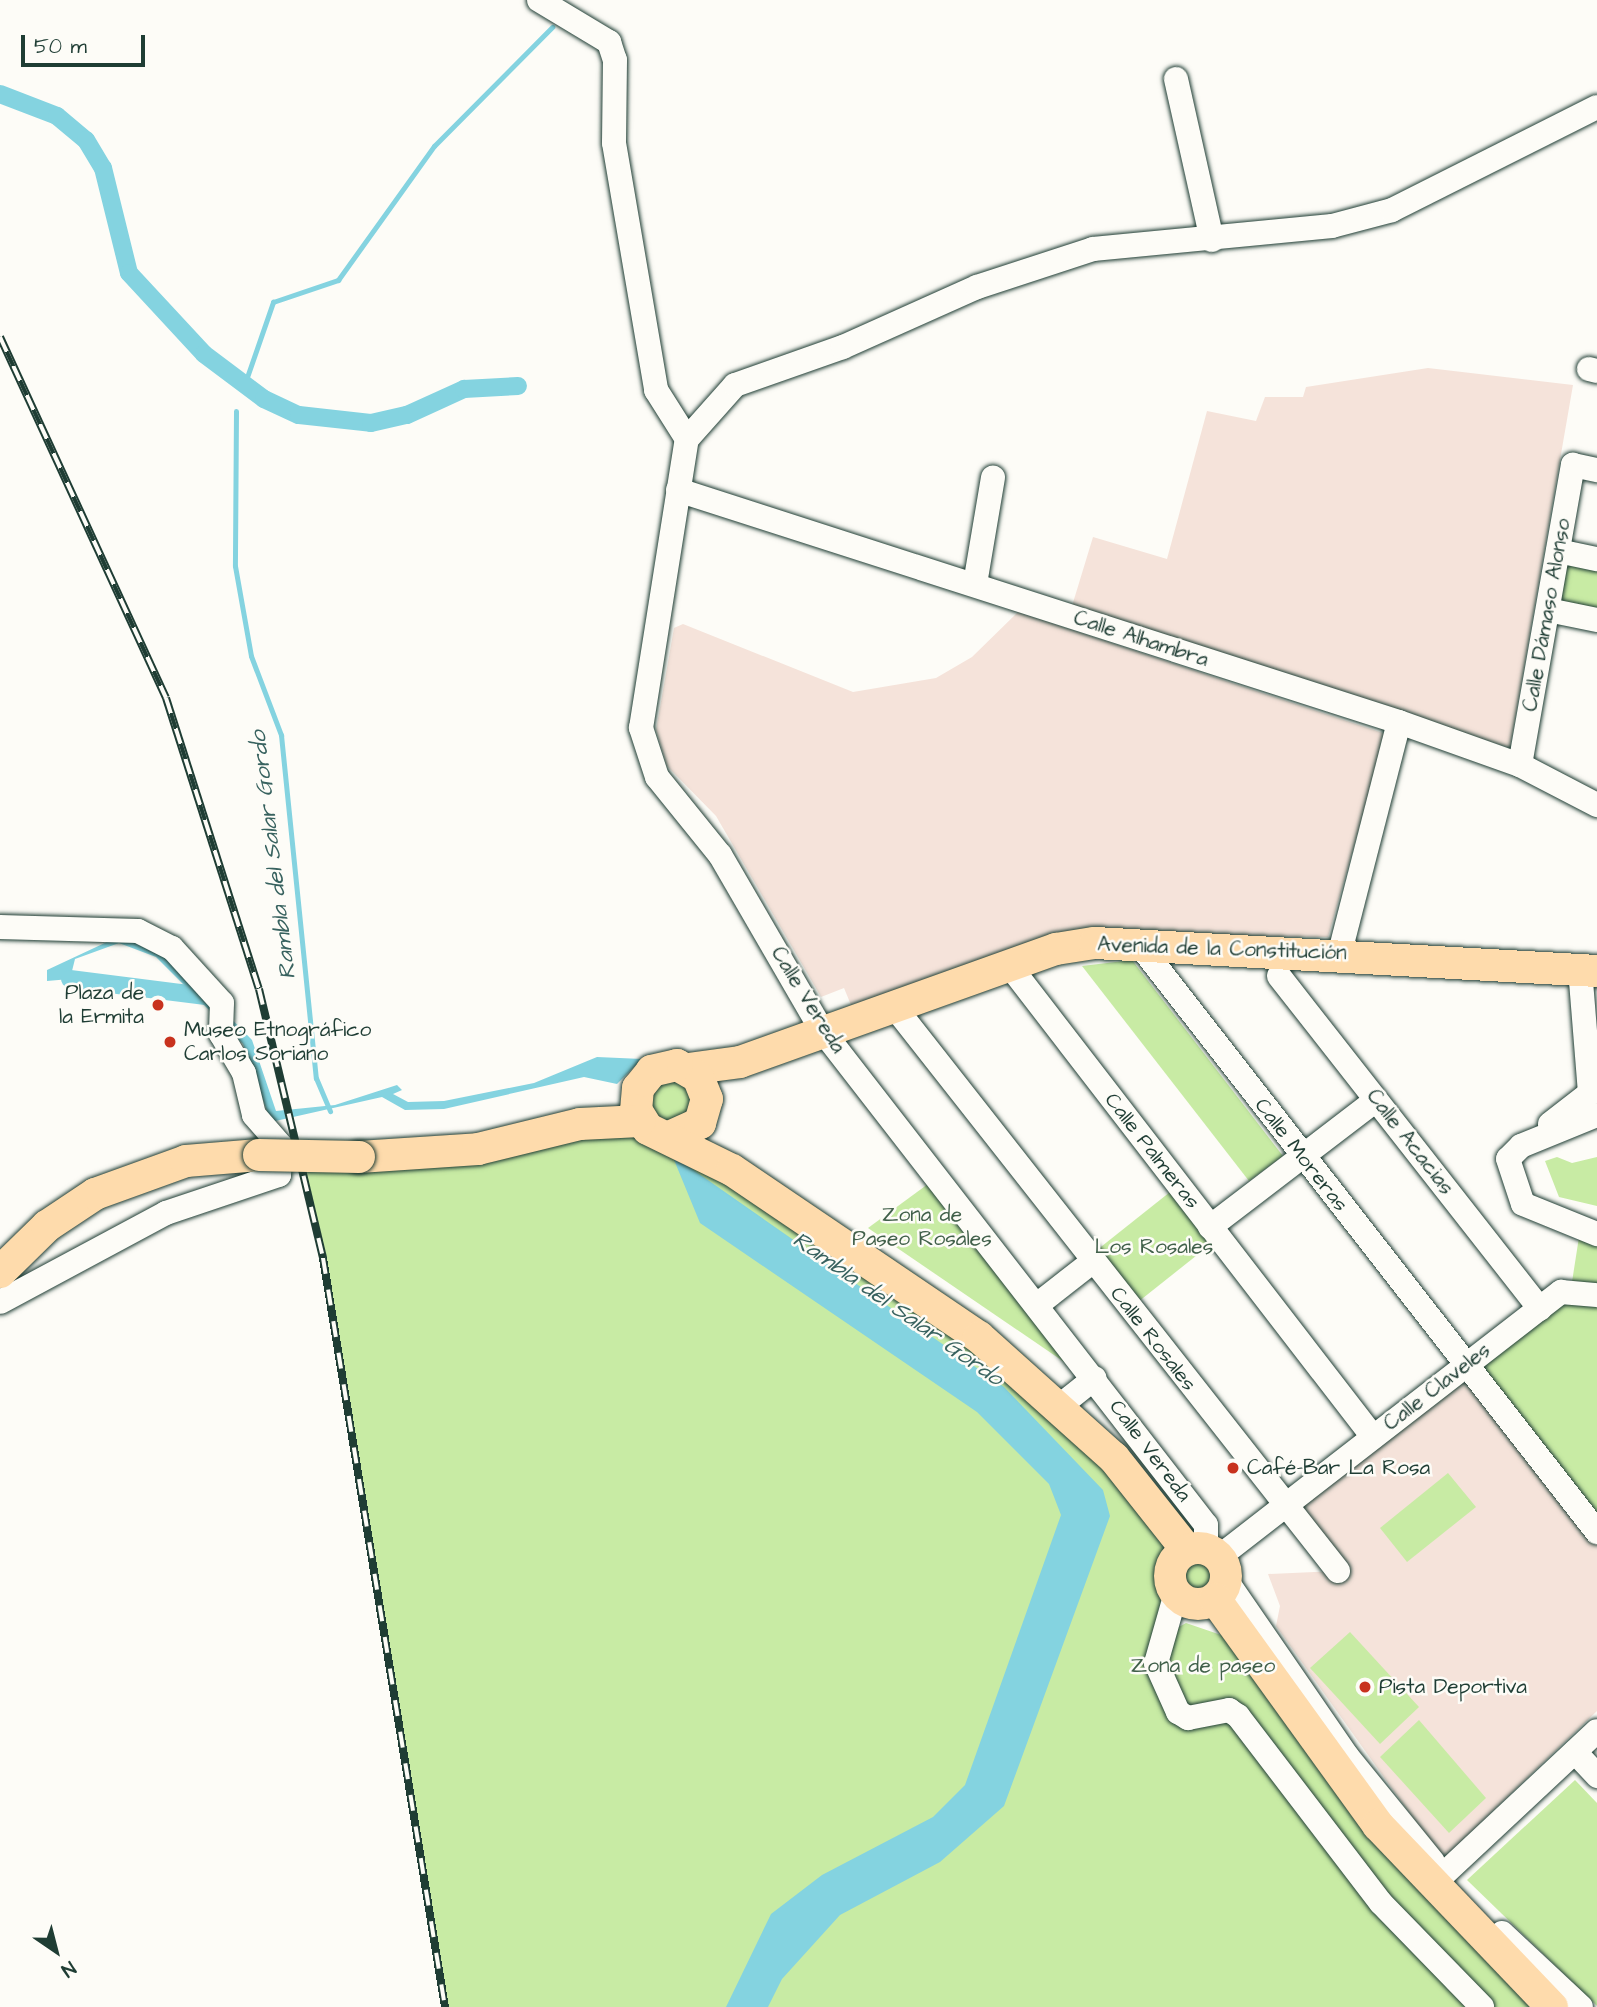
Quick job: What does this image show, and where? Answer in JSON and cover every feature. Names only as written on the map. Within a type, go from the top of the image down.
[{"type":"main road","name":"Avenida de la Constitución","points":[[740,1062],[821,1030],[1056,948],[1138,943],[1340,952],[1589,970]]},
{"type":"main road","points":[[580,1124],[638,1088],[663,1066],[688,1069],[740,1062]]},
{"type":"main road","points":[[669,1137],[691,1132],[705,1108],[740,1062]]},
{"type":"main road","points":[[688,1069],[732,1170]]},
{"type":"main road","points":[[638,1088],[640,1121]]},
{"type":"main road","points":[[0,1272],[47,1226],[95,1194],[186,1161],[258,1155],[359,1157],[473,1150],[580,1124],[640,1121],[732,1170],[979,1338],[1061,1405],[1114,1458],[1210,1567],[1378,1825],[1552,2007]]},
{"type":"main road","points":[[1210,1567],[1196,1604],[1176,1593],[1171,1569],[1210,1567]]},
{"type":"street","points":[[539,0],[609,42],[615,60],[614,143],[656,390],[687,439]]},
{"type":"street","points":[[1177,79],[1212,240]]},
{"type":"street","name":"Calle Vereda","points":[[1210,1567],[1206,1525],[1095,1378],[821,1030],[720,855],[657,777],[642,728],[687,439],[701,416],[735,385],[843,347],[977,287],[1093,249],[1212,240],[1332,226],[1392,210],[1597,107]]},
{"type":"street","name":"Calle Dámaso Alonso","points":[[1520,765],[1573,465],[1597,470]]},
{"type":"street","points":[[975,584],[993,478]]},
{"type":"street","name":"Calle Alhambra","points":[[678,490],[1399,722],[1520,765],[1597,805]]},
{"type":"street","points":[[1558,551],[1597,559]]},
{"type":"street","points":[[1548,610],[1597,620]]},
{"type":"street","points":[[1340,952],[1399,722]]},
{"type":"street","points":[[0,927],[138,930],[172,948],[222,1003],[220,1034],[244,1073],[254,1115],[281,1146],[279,1175],[166,1213],[0,1302]]},
{"type":"street","name":"Calle Moreras","points":[[1138,943],[1302,1157],[1597,1532]]},
{"type":"street","name":"Calle Palmeras","points":[[1009,965],[1373,1437]]},
{"type":"street","points":[[1589,970],[1590,1093],[1508,1159],[1523,1204],[1597,1234]]},
{"type":"street","name":"Calle Acacias","points":[[1279,976],[1539,1308]]},
{"type":"street","name":"Calle Rosales","points":[[893,1005],[1092,1262],[1338,1571]]},
{"type":"street","points":[[1210,1227],[1376,1100]]},
{"type":"street","points":[[1521,1146],[1597,1115]]},
{"type":"street","points":[[1037,1305],[1092,1262]]},
{"type":"street","name":"Calle Claveles","points":[[1210,1567],[1561,1292],[1597,1295]]},
{"type":"street","points":[[1061,1405],[1095,1378]]},
{"type":"street","points":[[1210,1567],[1347,1756],[1444,1874],[1581,2007]]},
{"type":"street","points":[[1176,1593],[1156,1663],[1178,1712],[1188,1718],[1229,1710],[1238,1716],[1372,1893],[1482,2007]]},
{"type":"street","points":[[1444,1874],[1597,1731]]},
{"type":"street","points":[[1575,1752],[1597,1776]]},
{"type":"shaded area","points":[[1428,368],[1573,385],[1510,748],[1072,606],[1093,537],[1167,559],[1207,411],[1256,421],[1265,397],[1303,397],[1306,387]]},
{"type":"shaded area","points":[[1018,612],[1386,734],[1328,937],[1064,935],[851,1005],[844,988],[821,997],[716,816],[667,766],[656,730],[674,628],[683,624],[853,692],[936,678],[972,657]]},
{"type":"shaded area","points":[[1465,1366],[1597,1532],[1597,1711],[1447,1855],[1438,1853],[1276,1626],[1280,1606],[1268,1574],[1337,1571],[1286,1506]]},
{"type":"green space","points":[[1558,551],[1597,559],[1597,620],[1548,610]]},
{"type":"green space","points":[[1132,960],[1283,1156],[1249,1181],[1082,966]]},
{"type":"green space","points":[[665,1070],[703,1099],[660,1132],[641,1089]]},
{"type":"green space","points":[[639,1121],[1082,1425],[1179,1554],[1171,1569],[1156,1663],[1178,1712],[1229,1710],[1483,2007],[445,2007],[302,1156]]},
{"type":"green space","points":[[1557,1157],[1572,1163],[1597,1157],[1597,1206],[1559,1197],[1545,1161]]},
{"type":"green space","name":"Zona de Paseo Rosales","points":[[928,1184],[1070,1366],[868,1228]]},
{"type":"green space","name":"Los Rosales","points":[[1170,1192],[1211,1244],[1138,1302],[1097,1250]]},
{"type":"green space","points":[[1579,1237],[1597,1242],[1597,1283],[1572,1282]]},
{"type":"green space","points":[[1561,1292],[1597,1295],[1597,1532],[1465,1366]]},
{"type":"green space","points":[[1448,1473],[1476,1507],[1407,1562],[1380,1528]]},
{"type":"green space","points":[[1196,1553],[1212,1560],[1219,1576],[1212,1592],[1196,1599],[1180,1592],[1173,1576],[1180,1560]]},
{"type":"green space","name":"Zona de paseo","points":[[1186,1623],[1227,1637],[1390,1858],[1535,2007],[1494,2007],[1385,1897],[1245,1713],[1186,1706],[1166,1657],[1177,1628]]},
{"type":"green space","name":"Pista Deportiva","points":[[1350,1632],[1419,1707],[1380,1744],[1310,1668]]},
{"type":"green space","name":"Pista Deportiva","points":[[1419,1720],[1486,1798],[1449,1833],[1380,1757]]},
{"type":"green space","points":[[1575,1780],[1597,1803],[1597,2006],[1467,1880]]},
{"type":"water","points":[[124,934],[175,961],[252,1040],[276,1111],[335,1105],[397,1085],[402,1090],[393,1094],[408,1102],[444,1101],[534,1083],[597,1057],[642,1059],[617,1084],[584,1077],[444,1109],[405,1110],[382,1097],[271,1122],[243,1044],[156,957],[119,943],[75,959],[70,979],[47,981],[47,970]]},
{"type":"water","points":[[672,1155],[1004,1387],[1103,1490],[1110,1516],[1004,1806],[940,1862],[840,1915],[782,1979],[768,2007],[726,2007],[771,1914],[822,1875],[933,1817],[965,1785],[1061,1515],[1049,1484],[977,1412],[700,1223]]},
{"type":"waterway","name":"Rambla del Salar Gordo","points":[[246,380],[273,302],[338,280],[434,146],[552,27]]},
{"type":"waterway","points":[[0,94],[57,116],[86,140],[103,168],[129,273],[204,354],[264,399],[299,415],[371,423],[407,415],[464,389],[518,386]]},
{"type":"waterway","name":"Rambla del Salar Gordo","points":[[236,411],[235,566],[251,656],[281,735],[316,1078],[330,1111]]},
{"type":"waterway","points":[[70,979],[204,996]]},
{"type":"railway","points":[[0,337],[166,698],[259,989],[323,1258],[445,2007]]},
{"type":"place","name":"Plaza de la Ermita","points":[[158,1005]]},
{"type":"place","name":"Museo Etnográfico Carlos Soriano","points":[[170,1042]]},
{"type":"place","name":"Café-Bar La Rosa","points":[[1233,1468]]},
{"type":"place","name":"Pista Deportiva","points":[[1365,1687]]}]
